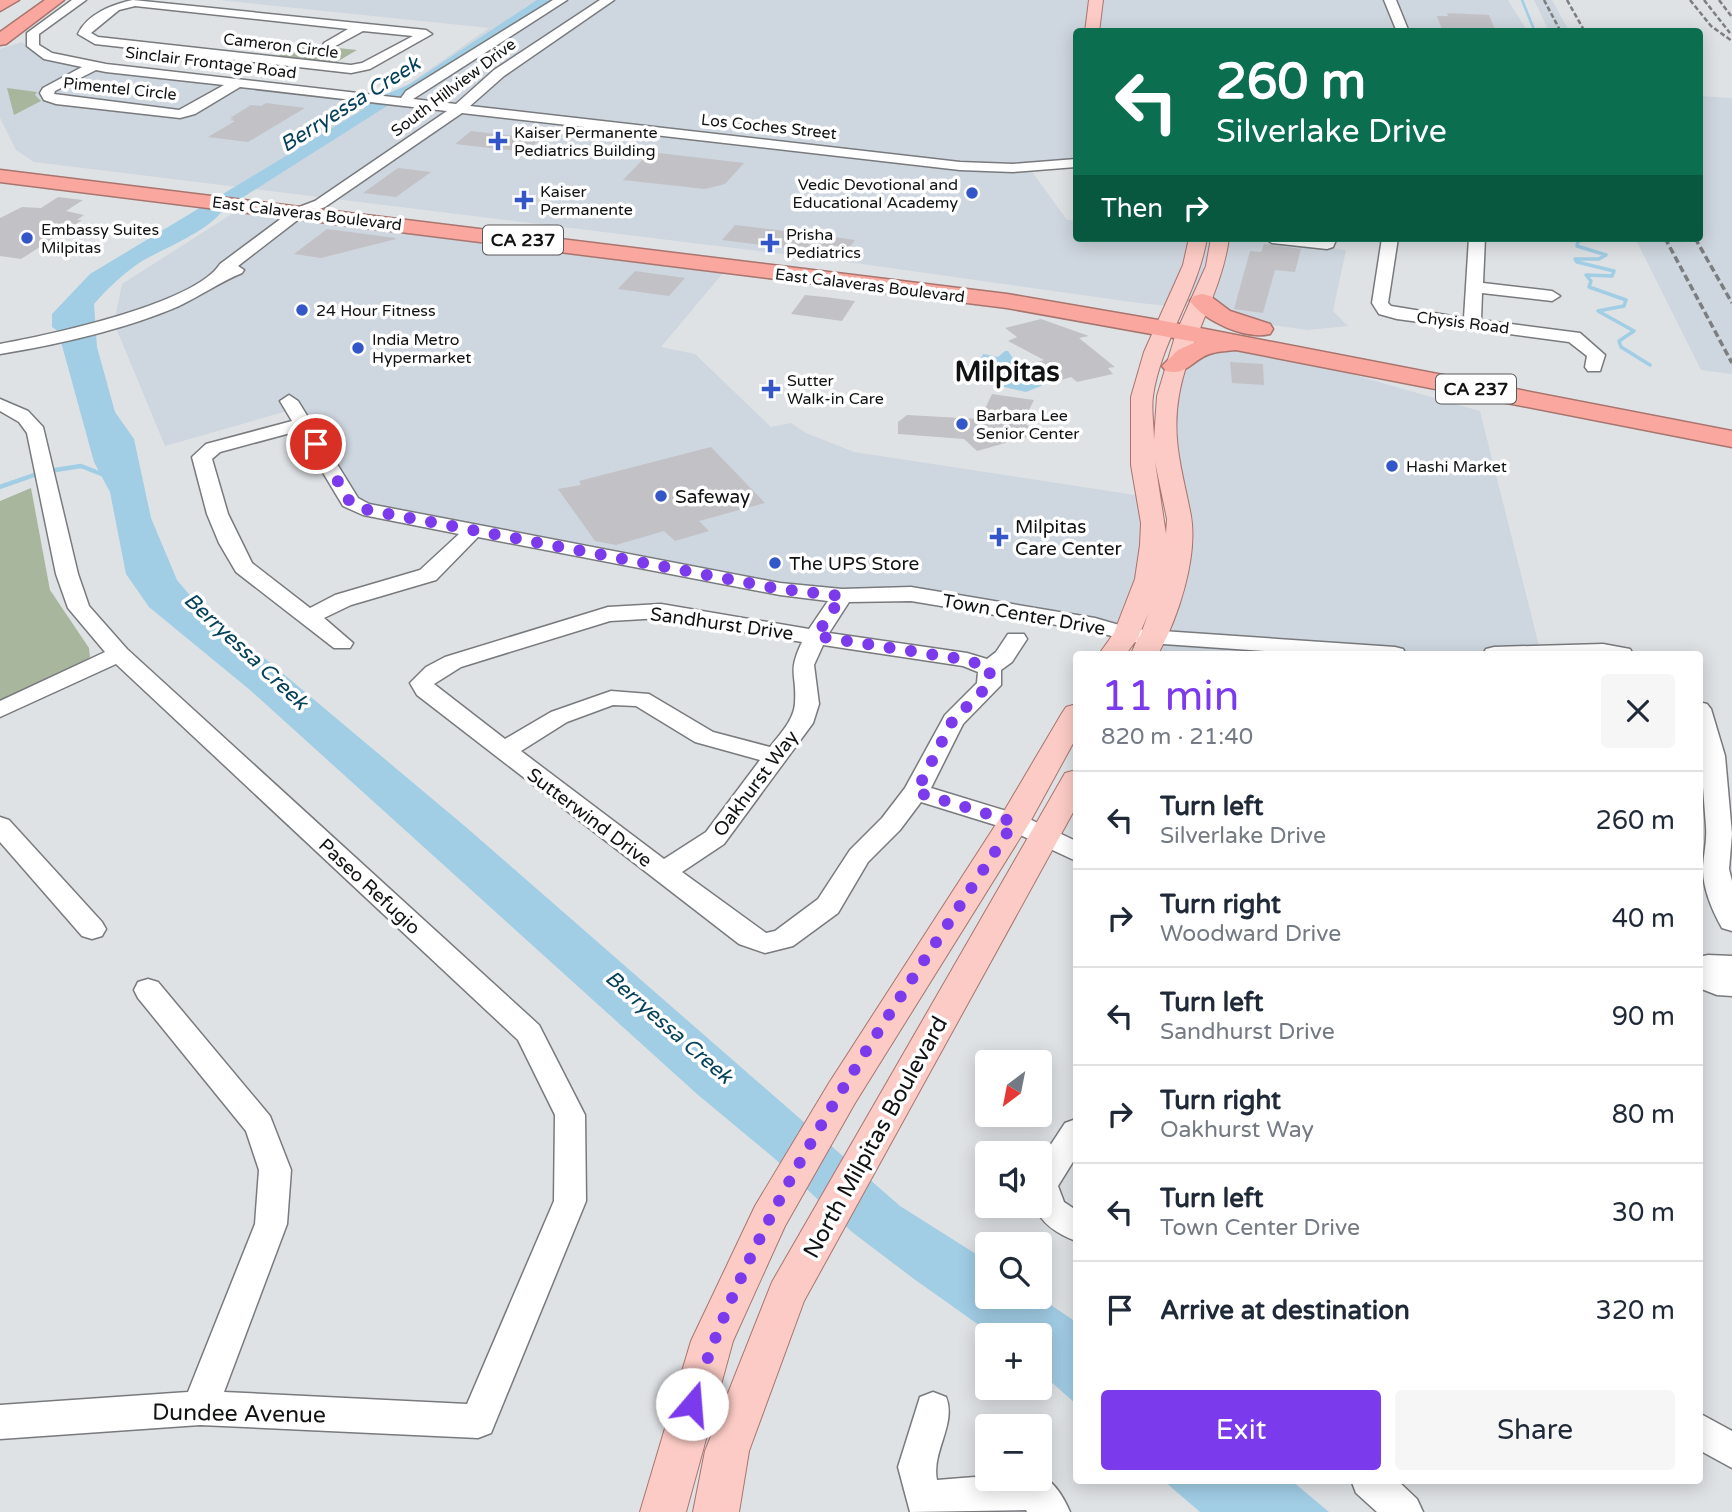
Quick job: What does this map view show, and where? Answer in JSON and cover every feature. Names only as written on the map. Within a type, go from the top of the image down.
[{"type":"highway","points":[[0,9],[11,0]]},
{"type":"highway","points":[[0,9],[20,0]]},
{"type":"highway","points":[[0,20],[36,0]]},
{"type":"highway","points":[[0,40],[56,0]]},
{"type":"highway","name":"East Calaveras Boulevard","points":[[5,161],[61,178]]},
{"type":"highway","name":"East Calaveras Boulevard","points":[[0,178],[61,178],[232,198],[1069,310],[1120,323],[1136,330],[1179,325],[1318,345],[1712,429]]},
{"type":"highway","name":"East Calaveras Boulevard","points":[[312,210],[1071,298],[1245,344],[1712,429],[1732,422]]},
{"type":"highway","points":[[1175,366],[1205,345],[1245,344]]},
{"type":"main road","points":[[1092,28],[1096,0]]},
{"type":"main road","points":[[1135,645],[1176,569],[1180,519],[1165,455],[1168,396],[1175,366],[1179,325],[1197,242]]},
{"type":"main road","points":[[1135,645],[1153,545],[1153,523],[1143,475],[1142,397],[1179,325],[1216,266],[1219,242]]},
{"type":"main road","name":"North Milpitas Boulevard","points":[[663,1512],[712,1341],[769,1218],[842,1093],[1045,832],[1073,725]]},
{"type":"main road","name":"North Milpitas Boulevard","points":[[716,1512],[727,1451],[786,1295],[1073,785]]},
{"type":"street","name":"Sinclair Frontage Road","points":[[80,0],[33,33],[33,46],[48,56],[93,66],[367,95],[459,109]]},
{"type":"street","points":[[403,102],[411,94],[561,0]]},
{"type":"street","name":"South Hillview Drive","points":[[0,349],[41,342],[166,306],[239,269],[312,210],[459,109],[499,73],[607,0]]},
{"type":"street","points":[[1390,0],[1401,28]]},
{"type":"street","name":"Cameron Circle","points":[[119,2],[363,26],[426,34],[358,68],[95,40],[84,34],[86,29],[119,2]]},
{"type":"street","points":[[171,20],[192,9]]},
{"type":"street","points":[[227,26],[247,15]]},
{"type":"street","points":[[284,32],[306,21]]},
{"type":"street","points":[[328,46],[363,26]]},
{"type":"street","points":[[124,43],[148,32]]},
{"type":"street","points":[[182,50],[205,37]]},
{"type":"street","points":[[239,56],[266,42]]},
{"type":"street","points":[[245,83],[292,62]]},
{"type":"street","name":"Pimentel Circle","points":[[93,66],[50,88],[47,93],[49,97],[61,101],[180,114],[245,83]]},
{"type":"street","name":"Los Coches Street","points":[[459,109],[960,166],[1013,168],[1073,163]]},
{"type":"street","points":[[1309,242],[1328,242]]},
{"type":"street","name":"Chysis Road","points":[[1390,242],[1380,303],[1385,310],[1397,314],[1574,337],[1596,355],[1594,367]]},
{"type":"street","points":[[1472,323],[1477,242]]},
{"type":"street","points":[[1474,287],[1552,296]]},
{"type":"street","name":"Town Center Drive","points":[[289,401],[350,502],[382,514],[780,589],[842,596],[862,603],[913,605],[1135,645],[1308,651]]},
{"type":"street","name":"Paseo Refugio","points":[[0,405],[23,414],[32,424],[46,471],[66,574],[79,608],[119,654],[529,1033],[570,1115],[570,1201],[478,1421]]},
{"type":"street","points":[[304,424],[223,444],[202,457],[205,477],[234,552],[244,566],[342,643]]},
{"type":"street","points":[[309,617],[344,600],[428,575],[474,530]]},
{"type":"street","name":"Oakhurst Way","points":[[662,873],[715,838],[801,723],[807,704],[803,665],[816,636],[842,596]]},
{"type":"street","name":"Sandhurst Drive","points":[[422,683],[434,672],[453,662],[608,614],[661,611],[967,660],[990,668]]},
{"type":"street","points":[[1016,639],[1004,657],[990,668],[989,685],[953,720],[916,792],[1045,832],[1073,850]]},
{"type":"street","points":[[0,710],[119,654]]},
{"type":"street","name":"Sutterwind Drive","points":[[422,683],[425,690],[662,873],[749,937],[765,943],[783,939],[828,906],[859,856],[891,824],[916,792]]},
{"type":"street","points":[[503,751],[559,717],[611,698],[641,699],[704,737],[774,756]]},
{"type":"street","points":[[1703,721],[1715,756],[1716,869],[1732,920]]},
{"type":"street","points":[[0,826],[92,929]]},
{"type":"street","points":[[1703,968],[1708,965],[1732,966]]},
{"type":"street","points":[[1703,979],[1717,984],[1732,985]]},
{"type":"street","points":[[148,990],[260,1125],[275,1170],[271,1224],[200,1408]]},
{"type":"street","points":[[1073,1137],[1041,1185],[1052,1211],[1073,1225]]},
{"type":"street","name":"Dundee Avenue","points":[[0,1422],[200,1408],[478,1421]]},
{"type":"street","points":[[933,1409],[916,1468],[919,1506],[1034,1491],[1051,1512]]},
{"type":"street","points":[[1703,1433],[1732,1451]]},
{"type":"street","points":[[1373,1484],[1404,1512]]},
{"type":"shaded area","points":[[219,0],[1508,0],[1525,28],[1073,28],[1073,162],[1030,169],[1067,220],[1073,221],[1073,242],[1280,242],[1346,250],[1333,311],[1348,326],[1308,330],[1257,323],[1220,311],[1139,303],[855,263],[34,162],[16,150],[0,118],[0,49],[22,42],[43,57],[390,97],[489,28]]},
{"type":"shaded area","points":[[1534,0],[1552,0],[1567,28],[1548,28]]},
{"type":"shaded area","points":[[1703,96],[1732,98],[1732,374],[1701,370],[1637,242],[1703,242]]},
{"type":"shaded area","points":[[246,205],[728,267],[661,347],[695,354],[771,427],[791,423],[806,433],[854,452],[1148,497],[1127,634],[911,595],[842,596],[363,509],[294,409],[165,446],[114,323],[122,284]]},
{"type":"shaded area","points":[[1246,344],[1480,411],[1540,651],[1147,651],[1154,637],[1176,569],[1167,464],[1185,356]]},
{"type":"green space","points":[[299,44],[357,50],[330,66],[272,60]]},
{"type":"green space","points":[[7,88],[37,92],[35,95],[41,101],[14,115]]},
{"type":"green space","points":[[31,488],[50,590],[89,648],[90,657],[77,667],[0,700],[0,501]]},
{"type":"water","name":"Berryessa Creek","points":[[537,0],[554,0],[223,210],[196,232],[139,263],[115,282],[94,304],[97,347],[115,412],[134,439],[151,518],[177,580],[203,611],[268,661],[467,828],[900,1206],[975,1253],[975,1309],[1052,1309],[1052,1306],[1073,1320],[1073,1401],[1052,1383],[1052,1323],[976,1323],[852,1232],[774,1158],[697,1094],[250,690],[149,607],[126,574],[110,492],[94,462],[58,331],[52,327],[52,314],[90,274],[364,109],[368,102],[410,84]]},
{"type":"water","points":[[1008,351],[1016,363],[1038,375],[1025,377],[1037,380],[1042,385],[1026,392],[987,383],[982,375],[988,367],[981,358],[983,354],[998,357]]},
{"type":"water","points":[[1167,1484],[1296,1484],[1329,1512],[1200,1512]]},
{"type":"building","points":[[1447,13],[1489,15],[1494,28],[1442,28],[1437,16],[1448,16]]},
{"type":"building","points":[[266,103],[305,108],[248,142],[208,137],[235,121],[230,118],[251,105],[261,106]]},
{"type":"building","name":"Kaiser Permanente Pediatrics Building","points":[[471,131],[541,139],[525,152],[455,144]]},
{"type":"building","points":[[650,152],[744,163],[725,184],[705,189],[623,180]]},
{"type":"building","points":[[398,168],[431,172],[396,197],[363,193]]},
{"type":"building","name":"Embassy Suites Milpitas","points":[[58,197],[83,200],[66,211],[84,215],[77,220],[82,220],[21,259],[0,256],[0,218],[22,207],[41,208]]},
{"type":"building","points":[[735,225],[855,240],[844,255],[722,240]]},
{"type":"building","points":[[327,229],[396,239],[321,258],[294,254]]},
{"type":"building","points":[[1264,244],[1301,249],[1295,272],[1275,270],[1263,313],[1234,309],[1250,251],[1261,252]]},
{"type":"building","points":[[635,271],[685,278],[669,296],[618,289]]},
{"type":"building","points":[[805,295],[855,301],[842,321],[791,314]]},
{"type":"building","points":[[1041,319],[1089,336],[1079,338],[1115,367],[1108,368],[1113,374],[1077,382],[1071,377],[1051,383],[1024,366],[1044,360],[1008,341],[1017,337],[1005,328]]},
{"type":"building","points":[[1230,362],[1263,364],[1264,385],[1232,383]]},
{"type":"building","name":"Barbara Lee Senior Center","points":[[992,394],[1034,400],[1023,422],[1038,434],[977,451],[964,439],[898,434],[898,422],[907,415],[980,419]]},
{"type":"building","name":"Safeway","points":[[711,447],[765,503],[699,521],[709,531],[675,541],[664,531],[616,545],[595,541],[558,489],[581,485],[579,481]]},
{"type":"waterway","points":[[1522,0],[1533,28]]},
{"type":"waterway","points":[[1578,242],[1577,246],[1606,255],[1599,259],[1575,259],[1577,262],[1614,271],[1612,276],[1586,275],[1591,281],[1589,287],[1626,300],[1624,306],[1598,311],[1634,331],[1619,341],[1621,347],[1650,365]]},
{"type":"waterway","points":[[49,471],[81,466],[104,475]]},
{"type":"waterway","points":[[0,487],[40,473]]},
{"type":"railway","points":[[1544,0],[1559,28]]},
{"type":"railway","points":[[1567,0],[1583,28]]},
{"type":"railway","points":[[1690,0],[1711,26],[1732,41]]},
{"type":"railway","points":[[1704,0],[1730,33]]},
{"type":"railway","points":[[1719,0],[1732,17]]},
{"type":"railway","points":[[1667,242],[1732,363]]},
{"type":"railway","points":[[1697,242],[1732,303]]},
{"type":"place","name":"Kaiser Permanente Pediatrics Building","points":[[498,141]]},
{"type":"place","name":"Vedic Devotional and Educational Academy","points":[[972,193]]},
{"type":"place","name":"Kaiser Permanente","points":[[524,200]]},
{"type":"place","name":"Embassy Suites Milpitas","points":[[27,238]]},
{"type":"place","name":"Prisha Pediatrics","points":[[770,243]]},
{"type":"place","name":"24 Hour Fitness","points":[[302,310]]},
{"type":"place","name":"India Metro Hypermarket","points":[[358,348]]},
{"type":"place","name":"Sutter Walk-in Care","points":[[771,389]]},
{"type":"place","name":"Barbara Lee Senior Center","points":[[962,424]]},
{"type":"place","name":"Hashi Market","points":[[1392,466]]},
{"type":"place","name":"Safeway","points":[[661,496]]},
{"type":"place","name":"Milpitas Care Center","points":[[999,537]]},
{"type":"place","name":"The UPS Store","points":[[775,563]]},
{"type":"district","name":"Milpitas","points":[[1007,371]]},
{"type":"route","points":[[316,444],[350,502],[363,509],[780,589],[842,596],[816,636],[967,660],[990,668],[989,685],[953,720],[916,792],[1014,822],[842,1093],[769,1218],[712,1341],[692,1404]]}]
